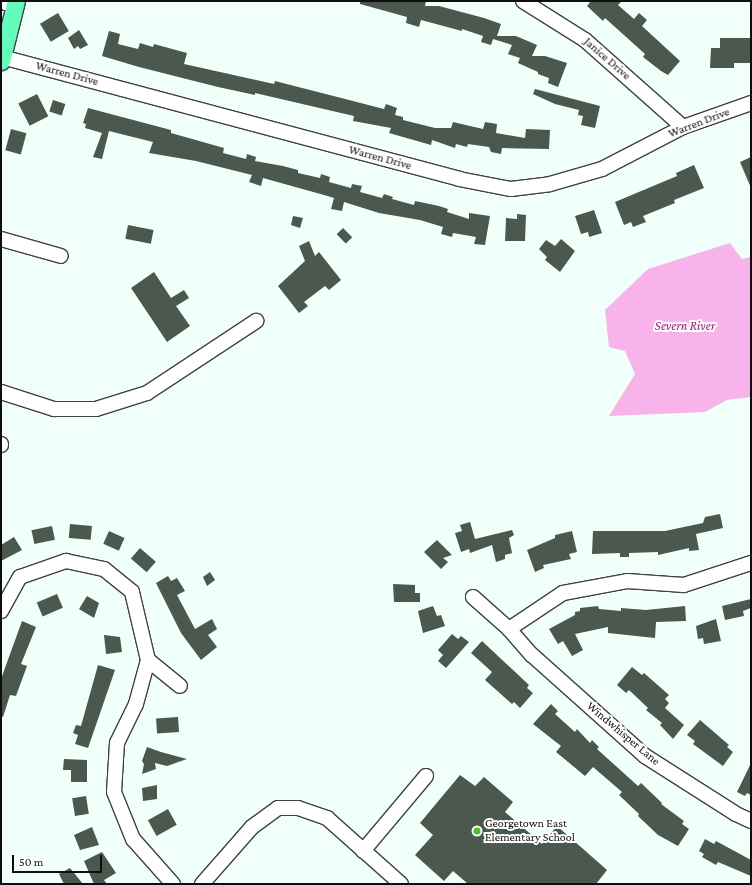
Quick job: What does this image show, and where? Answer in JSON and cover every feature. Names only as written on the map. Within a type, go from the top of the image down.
[{"type":"main road","points":[[2,59],[10,3]]},
{"type":"street","name":"Janice Drive","points":[[523,1],[585,40],[683,127]]},
{"type":"street","name":"Warren Drive","points":[[2,59],[459,179],[511,189],[550,184],[602,169],[683,127],[751,103]]},
{"type":"street","points":[[1,239],[61,256]]},
{"type":"street","points":[[1,392],[54,409],[96,409],[147,393],[256,321]]},
{"type":"street","points":[[1,611],[20,577],[66,561],[104,569],[132,592],[148,660],[136,704],[117,743],[114,792],[133,839],[173,884]]},
{"type":"street","points":[[509,629],[563,593],[627,581],[684,585],[751,563]]},
{"type":"street","name":"Windwhisper Lane","points":[[473,597],[509,629],[532,655],[645,756],[736,814],[751,821]]},
{"type":"street","points":[[148,660],[180,686]]},
{"type":"street","points":[[363,851],[426,776]]},
{"type":"street","points":[[202,884],[252,827],[278,808],[298,808],[326,818],[401,884]]},
{"type":"water","name":"Severn River","points":[[730,243],[742,259],[751,257],[751,397],[727,400],[705,412],[609,416],[635,374],[625,351],[609,347],[605,310],[648,269]]},
{"type":"building","points":[[360,1],[426,1],[425,6],[439,6],[484,18],[501,24],[497,36],[516,36],[537,45],[532,56],[545,56],[567,63],[558,87],[548,83],[549,78],[518,63],[520,58],[508,54],[512,45],[493,39],[491,45],[481,42],[483,36],[462,29],[462,31],[421,20],[419,27],[406,23],[407,17],[360,4]]},
{"type":"building","points":[[591,1],[622,1],[618,5],[634,19],[639,13],[647,20],[642,26],[680,61],[668,75],[661,71],[643,57],[645,54],[605,18],[603,21],[587,6]]},
{"type":"building","points":[[58,13],[69,31],[51,42],[40,24]]},
{"type":"building","points":[[79,30],[88,45],[80,49],[78,46],[74,49],[68,38]]},
{"type":"building","points":[[109,31],[120,34],[118,44],[138,49],[140,43],[153,47],[154,44],[187,53],[184,64],[274,84],[275,81],[384,109],[386,104],[397,108],[395,115],[403,117],[403,120],[435,128],[451,128],[453,122],[483,129],[485,122],[497,124],[496,133],[525,138],[526,129],[550,130],[549,149],[502,148],[501,154],[491,152],[489,147],[468,144],[467,147],[456,144],[455,148],[432,140],[431,145],[389,133],[391,128],[353,121],[354,116],[255,93],[255,95],[218,87],[139,67],[102,56]]},
{"type":"building","points":[[720,38],[750,38],[750,63],[734,63],[734,68],[710,68],[711,48],[720,48]]},
{"type":"building","points":[[535,89],[600,106],[595,128],[581,125],[583,116],[578,115],[579,110],[555,104],[533,94]]},
{"type":"building","points":[[37,94],[48,116],[30,126],[18,104]]},
{"type":"building","points":[[53,100],[65,104],[62,115],[49,111]]},
{"type":"building","points":[[88,108],[171,130],[171,133],[224,148],[223,153],[246,159],[247,154],[256,157],[255,161],[298,170],[298,173],[320,178],[321,174],[330,177],[329,182],[351,188],[352,184],[362,186],[360,192],[382,198],[384,194],[393,197],[392,199],[414,205],[415,201],[439,206],[448,209],[447,212],[469,219],[469,213],[490,216],[485,245],[474,244],[476,237],[453,233],[452,237],[441,234],[443,227],[420,220],[379,213],[344,202],[342,211],[331,209],[334,198],[263,178],[261,186],[249,182],[252,175],[196,161],[149,153],[153,142],[109,131],[102,159],[93,157],[102,133],[85,128],[86,124],[83,123]]},
{"type":"building","points":[[11,129],[26,133],[21,154],[5,150]]},
{"type":"building","points":[[751,157],[751,188],[740,162]]},
{"type":"building","points":[[694,165],[704,188],[674,200],[675,203],[643,216],[646,222],[633,227],[631,222],[624,225],[615,202],[677,176],[676,173]]},
{"type":"building","points":[[594,210],[602,233],[589,237],[588,232],[581,234],[575,216]]},
{"type":"building","points":[[517,214],[526,215],[525,241],[505,241],[506,218],[517,219]]},
{"type":"building","points":[[293,216],[303,218],[300,228],[291,225]]},
{"type":"building","points":[[128,225],[154,230],[151,244],[125,239]]},
{"type":"building","points":[[343,228],[352,237],[346,244],[337,234]]},
{"type":"building","points":[[561,239],[575,251],[560,272],[545,260],[547,257],[539,249],[546,240],[555,246]]},
{"type":"building","points":[[309,241],[315,256],[319,252],[341,280],[329,290],[325,286],[304,302],[308,306],[299,313],[278,286],[305,261],[299,246]]},
{"type":"building","points":[[154,272],[171,298],[184,290],[189,298],[176,306],[190,326],[167,342],[131,288]]},
{"type":"building","points":[[720,514],[723,528],[696,534],[699,550],[689,551],[689,548],[658,555],[658,552],[629,553],[629,557],[620,557],[620,553],[592,554],[593,531],[665,531],[703,523],[705,517]]},
{"type":"building","points":[[470,522],[475,539],[512,530],[514,535],[509,538],[512,553],[505,555],[505,559],[496,562],[492,545],[470,553],[469,549],[461,552],[455,533],[462,531],[460,525]]},
{"type":"building","points":[[70,524],[92,526],[91,540],[69,538]]},
{"type":"building","points":[[52,526],[55,540],[34,544],[31,530]]},
{"type":"building","points":[[109,531],[125,538],[119,551],[103,544]]},
{"type":"building","points":[[572,531],[577,552],[569,554],[571,559],[543,565],[544,568],[535,572],[527,550],[555,538],[555,535]]},
{"type":"building","points":[[14,537],[22,550],[1,561],[1,545]]},
{"type":"building","points":[[437,540],[452,555],[443,558],[448,562],[441,569],[424,552]]},
{"type":"building","points":[[140,548],[156,562],[147,572],[131,559]]},
{"type":"building","points":[[210,572],[215,580],[207,586],[203,577]]},
{"type":"building","points":[[168,576],[171,581],[177,578],[185,591],[177,595],[195,629],[212,619],[217,629],[208,635],[217,647],[201,660],[181,633],[156,583]]},
{"type":"building","points":[[393,584],[415,585],[415,593],[420,593],[420,602],[394,602]]},
{"type":"building","points":[[57,594],[63,608],[43,616],[37,603]]},
{"type":"building","points":[[87,596],[99,603],[94,618],[79,609]]},
{"type":"building","points":[[751,599],[751,608],[743,611],[744,616],[725,620],[722,606]]},
{"type":"building","points":[[433,606],[437,616],[441,615],[445,626],[423,633],[418,611]]},
{"type":"building","points":[[598,606],[599,609],[621,611],[621,608],[646,610],[685,606],[686,621],[656,622],[655,638],[608,633],[608,627],[575,634],[583,650],[572,656],[563,641],[558,644],[549,629],[575,615],[575,612],[580,611],[580,608]]},
{"type":"building","points":[[716,619],[721,641],[704,644],[703,638],[698,639],[696,626]]},
{"type":"building","points":[[22,621],[36,627],[21,664],[27,666],[16,696],[10,695],[3,717],[1,716],[1,679]]},
{"type":"building","points":[[452,634],[458,639],[461,636],[469,642],[446,668],[438,661],[443,655],[438,650]]},
{"type":"building","points":[[104,635],[120,637],[122,652],[106,654]]},
{"type":"building","points":[[482,641],[529,685],[527,688],[533,693],[520,708],[514,702],[512,704],[485,680],[492,672],[471,653]]},
{"type":"building","points":[[98,665],[115,670],[88,748],[75,744],[78,735],[73,733],[76,725],[81,726]]},
{"type":"building","points":[[632,667],[642,675],[644,673],[669,695],[665,699],[669,703],[665,708],[684,725],[673,739],[660,725],[662,723],[646,710],[648,708],[629,690],[626,693],[617,685]]},
{"type":"building","points":[[551,704],[558,711],[555,714],[575,732],[577,729],[590,743],[592,740],[599,747],[597,749],[638,786],[641,783],[662,803],[661,804],[684,821],[682,824],[689,829],[678,846],[658,835],[619,795],[622,792],[593,767],[585,776],[556,752],[561,746],[533,724]]},
{"type":"building","points":[[178,717],[179,732],[157,733],[156,719]]},
{"type":"building","points":[[700,720],[729,745],[727,747],[733,752],[723,766],[693,744],[695,741],[687,735]]},
{"type":"building","points":[[147,747],[187,759],[167,766],[155,763],[156,769],[142,774],[144,764],[142,761]]},
{"type":"building","points":[[64,759],[87,760],[87,782],[71,782],[71,770],[63,770]]},
{"type":"building","points":[[751,763],[751,795],[747,793],[745,796],[737,792]]},
{"type":"building","name":"Georgetown East Elementary School","points":[[460,775],[475,786],[484,777],[513,802],[505,812],[542,844],[557,826],[607,870],[596,884],[468,884],[453,871],[444,881],[415,855],[433,835],[420,823]]},
{"type":"building","points":[[157,785],[157,799],[143,801],[142,788]]},
{"type":"building","points":[[86,796],[89,814],[75,816],[72,798]]},
{"type":"building","points":[[168,809],[177,825],[157,836],[148,820]]},
{"type":"building","points":[[92,827],[99,845],[80,850],[74,835]]},
{"type":"building","points":[[705,839],[714,844],[716,841],[751,860],[751,876],[718,862],[716,865],[702,857],[704,854],[699,851]]},
{"type":"building","points":[[102,852],[116,873],[104,880],[107,884],[94,884],[84,861]]},
{"type":"building","points":[[70,868],[83,884],[64,884],[59,874]]},
{"type":"place","name":"Georgetown East Elementary School","points":[[477,831]]}]
